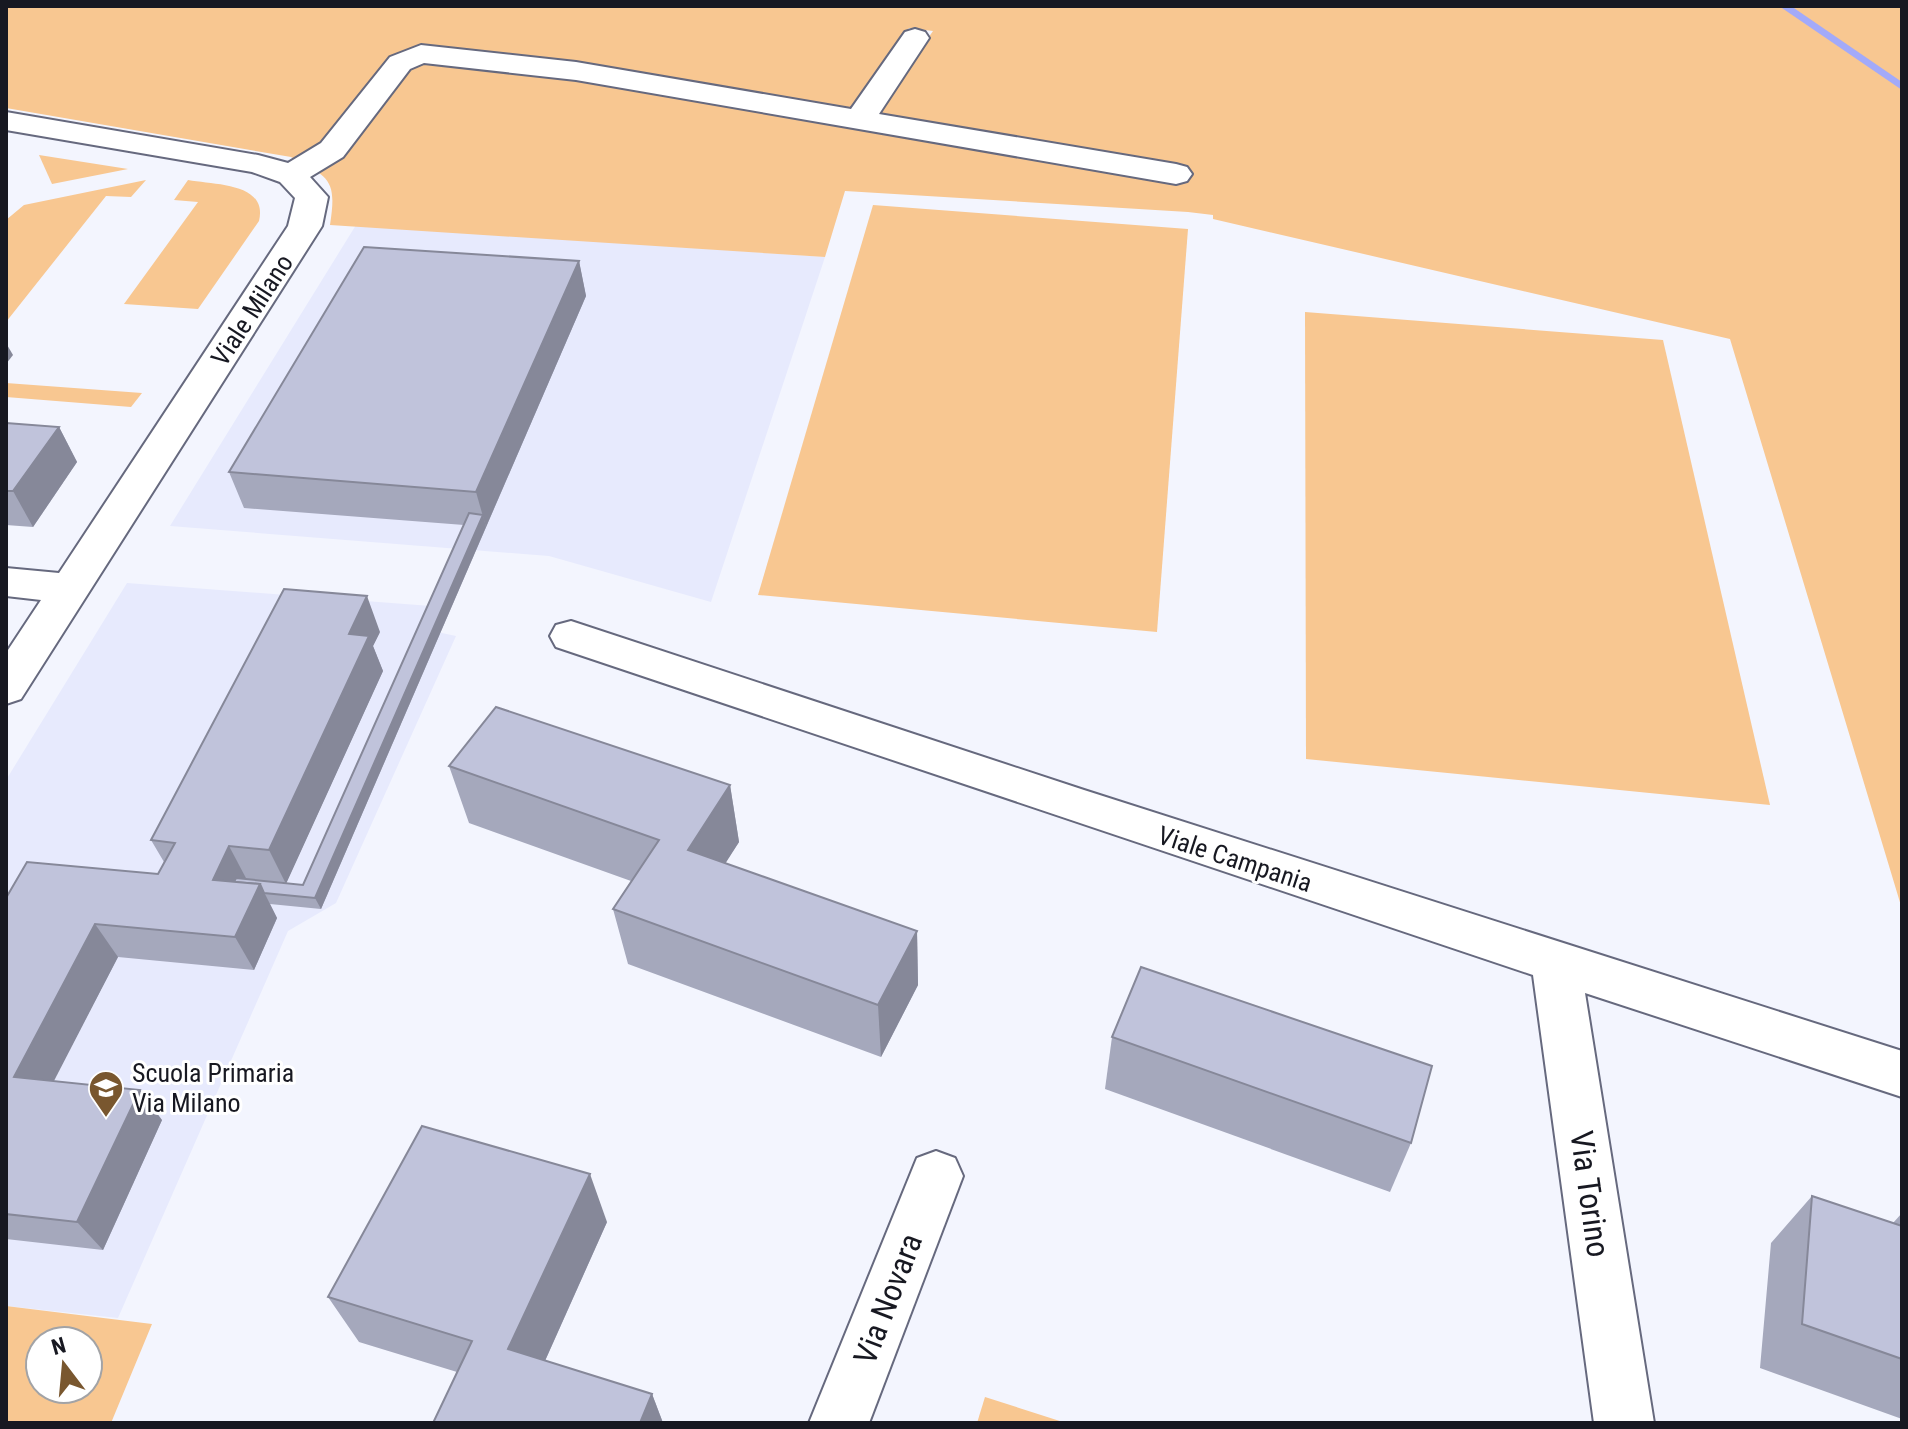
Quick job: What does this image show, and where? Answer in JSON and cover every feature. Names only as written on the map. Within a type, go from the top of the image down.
[{"type":"street","points":[[859,120],[915,38]]},
{"type":"street","points":[[6,121],[258,164],[291,175],[332,150],[400,63],[421,54],[576,71],[1176,174]]},
{"type":"street","name":"Viale Milano","points":[[6,688],[305,226],[312,197],[291,175]]},
{"type":"street","points":[[6,582],[71,589]]},
{"type":"street","name":"Viale Campania","points":[[571,636],[1556,964],[1902,1074]]},
{"type":"street","name":"Via Torino","points":[[1556,964],[1624,1423]]},
{"type":"street","name":"Via Novara","points":[[839,1423],[936,1176]]},
{"type":"shaded area","points":[[6,6],[1902,6],[1902,909],[1730,339],[1213,219],[1213,215],[1188,212],[845,191],[825,257],[330,225],[332,198],[328,182],[315,170],[291,157],[6,108]],"holes":[[[909,28],[933,31],[876,114],[852,110]]]},
{"type":"shaded area","points":[[39,155],[128,169],[52,184]]},
{"type":"shaded area","points":[[146,180],[131,197],[106,196],[6,322],[6,220],[24,205]]},
{"type":"shaded area","points":[[188,180],[225,185],[248,193],[256,199],[260,209],[259,221],[198,309],[124,304],[198,202],[174,200]]},
{"type":"shaded area","points":[[873,205],[1188,229],[1157,632],[758,595]]},
{"type":"shaded area","points":[[356,225],[825,257],[711,602],[549,556],[170,526]]},
{"type":"shaded area","points":[[1305,312],[1663,340],[1770,805],[1306,759]]},
{"type":"shaded area","points":[[6,383],[142,393],[131,407],[6,397]]},
{"type":"shaded area","name":"Scuola Primaria Via Milano","points":[[127,583],[431,606],[423,629],[456,636],[336,903],[288,931],[118,1318],[6,1306],[6,780]]},
{"type":"shaded area","points":[[6,1306],[152,1324],[111,1423],[6,1423]]},
{"type":"shaded area","points":[[985,1397],[1066,1423],[977,1423]]},
{"type":"building","points":[[364,247],[579,261],[476,492],[229,472]]},
{"type":"building","points":[[6,423],[59,427],[13,491],[6,491]]},
{"type":"building","points":[[469,513],[483,515],[315,898],[264,893],[260,884],[234,882],[236,878],[303,885]]},
{"type":"building","points":[[284,589],[367,596],[349,634],[369,636],[269,850],[229,846],[213,880],[260,884],[235,937],[95,924],[14,1077],[140,1090],[77,1222],[6,1214],[6,898],[27,862],[158,874],[175,843],[151,840]]},
{"type":"building","points":[[496,707],[730,785],[688,850],[917,931],[878,1005],[613,909],[659,840],[449,766]]},
{"type":"building","points":[[1141,967],[1432,1066],[1411,1143],[1112,1037]]},
{"type":"building","points":[[422,1126],[590,1174],[508,1349],[652,1394],[640,1423],[433,1423],[472,1341],[328,1297]]},
{"type":"building","points":[[1812,1196],[1902,1226],[1902,1359],[1802,1324]]},
{"type":"waterway","points":[[1784,6],[1902,87]]},
{"type":"place","name":"Scuola Primaria Via Milano","points":[[106,1119]]}]
